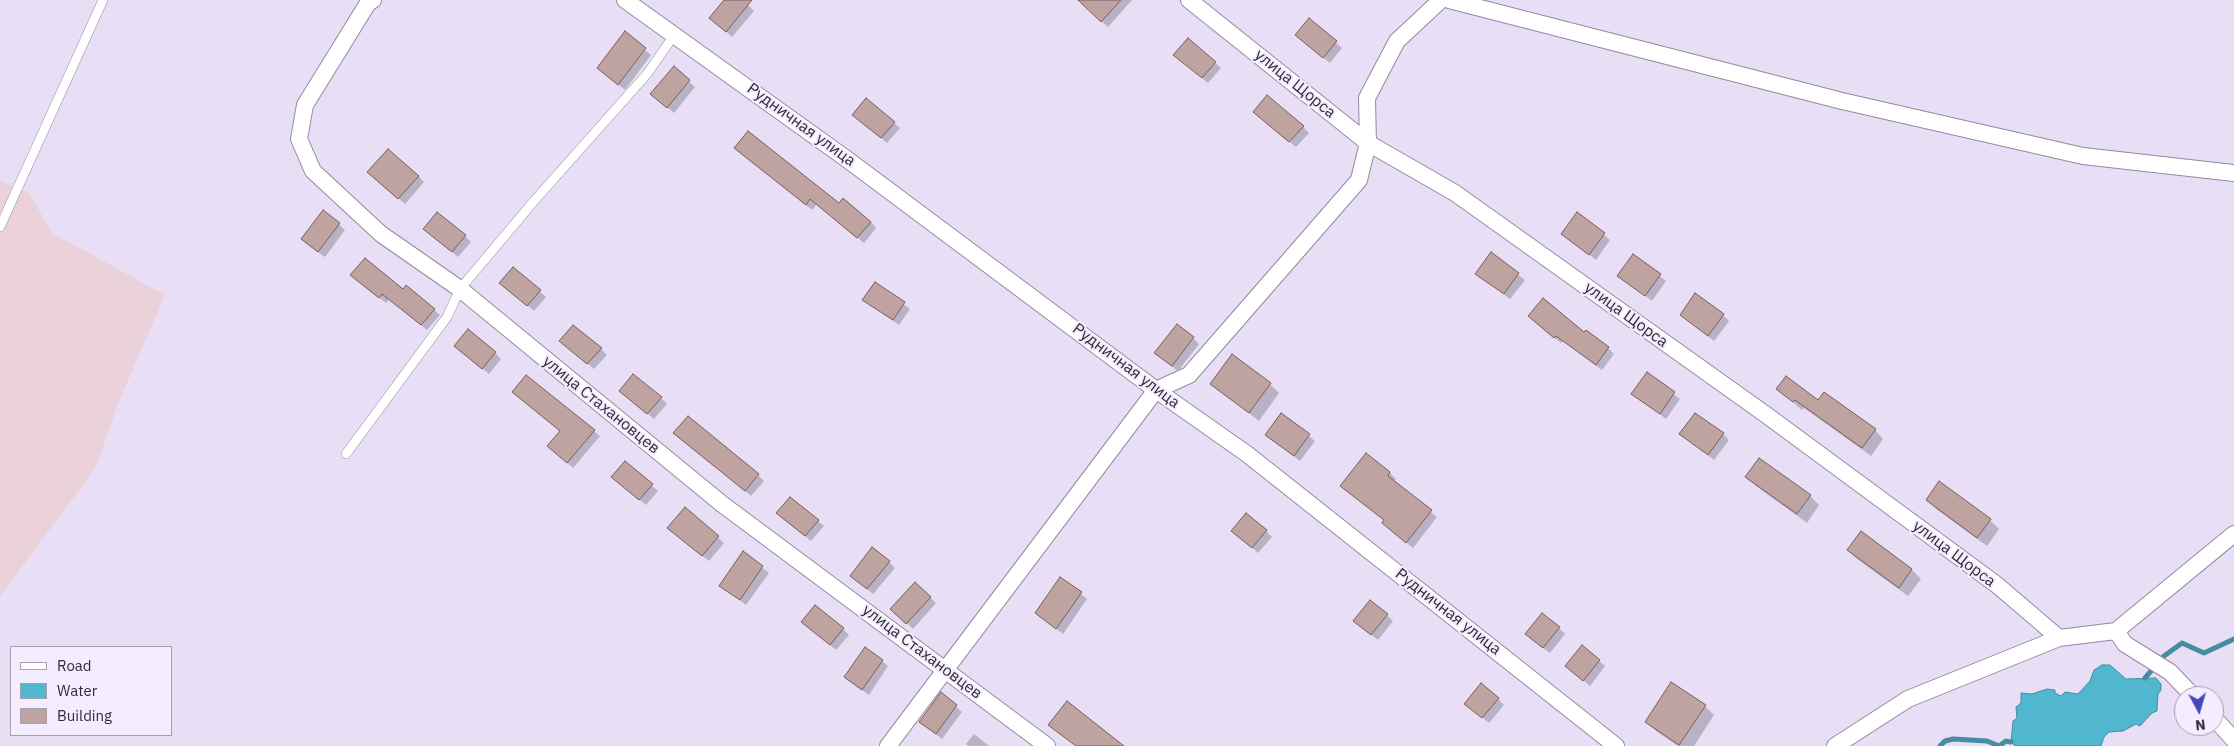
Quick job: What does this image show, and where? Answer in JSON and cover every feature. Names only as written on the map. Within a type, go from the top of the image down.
[{"type":"street","name":"Рудничная улица","points":[[625,0],[675,34],[848,160],[1156,390],[1247,454],[1616,746]]},
{"type":"street","name":"улица Щорса","points":[[1189,0],[1368,143],[1456,193],[1757,409],[1996,585],[2059,638]]},
{"type":"street","points":[[888,746],[1156,390],[1189,374],[1359,180],[1368,143],[1367,98],[1397,41],[1441,0]]},
{"type":"street","points":[[1449,0],[1842,101],[2083,156],[2234,173]]},
{"type":"street","name":"улица Стахановцев","points":[[369,1],[304,105],[299,139],[313,171],[381,234],[460,289],[722,504],[1046,746]]},
{"type":"street","points":[[1835,746],[1908,699],[2059,638],[2116,631],[2234,534]]},
{"type":"street","points":[[2116,631],[2125,644],[2170,672],[2183,686]]},
{"type":"street","points":[[2224,729],[2234,740]]},
{"type":"lane","points":[[0,226],[103,0]]},
{"type":"lane","points":[[346,454],[447,317],[460,289],[647,74],[675,34]]},
{"type":"shaded area","points":[[0,181],[29,193],[52,233],[165,295],[119,401],[95,469],[0,596]]},
{"type":"water","points":[[2102,665],[2110,665],[2126,679],[2156,678],[2161,684],[2161,690],[2158,694],[2157,711],[2152,713],[2140,726],[2136,724],[2123,731],[2109,732],[2104,737],[2101,746],[2015,746],[2011,742],[2013,721],[2017,718],[2016,707],[2021,703],[2021,693],[2032,694],[2047,689],[2055,690],[2055,693],[2061,696],[2065,692],[2078,694],[2090,681],[2094,670]]},
{"type":"building","points":[[724,0],[752,0],[726,32],[709,18]]},
{"type":"building","points":[[1078,0],[1121,0],[1101,22]]},
{"type":"building","points":[[1309,18],[1337,41],[1323,58],[1295,35]]},
{"type":"building","points":[[625,31],[646,48],[618,85],[597,68]]},
{"type":"building","points":[[1188,38],[1216,62],[1202,78],[1173,55]]},
{"type":"building","points":[[674,66],[690,80],[667,108],[650,94]]},
{"type":"building","points":[[1267,95],[1304,126],[1289,142],[1253,112]]},
{"type":"building","points":[[866,98],[895,122],[881,138],[852,115]]},
{"type":"building","points":[[748,131],[839,203],[843,198],[871,222],[857,238],[810,199],[806,205],[734,148]]},
{"type":"building","points":[[388,149],[419,176],[398,199],[367,172]]},
{"type":"building","points":[[323,210],[340,223],[318,252],[301,239]]},
{"type":"building","points":[[437,212],[466,235],[452,252],[423,229]]},
{"type":"building","points":[[1577,212],[1605,233],[1589,255],[1561,234]]},
{"type":"building","points":[[1491,252],[1519,273],[1504,294],[1475,274]]},
{"type":"building","points":[[1633,254],[1661,274],[1645,296],[1617,276]]},
{"type":"building","points":[[365,258],[403,289],[406,285],[435,309],[421,325],[382,294],[379,298],[350,275]]},
{"type":"building","points":[[513,267],[541,290],[527,306],[499,283]]},
{"type":"building","points":[[875,282],[905,302],[893,320],[862,300]]},
{"type":"building","points":[[1695,293],[1724,314],[1708,336],[1680,315]]},
{"type":"building","points":[[1543,298],[1584,332],[1586,330],[1609,347],[1596,365],[1556,336],[1554,338],[1528,316]]},
{"type":"building","points":[[1177,324],[1194,337],[1172,366],[1154,353]]},
{"type":"building","points":[[573,325],[602,348],[587,364],[559,341]]},
{"type":"building","points":[[468,329],[496,352],[482,369],[454,346]]},
{"type":"building","points":[[1232,354],[1271,383],[1249,413],[1210,384]]},
{"type":"building","points":[[1647,372],[1675,392],[1660,414],[1631,394]]},
{"type":"building","points":[[633,374],[662,397],[647,414],[619,391]]},
{"type":"building","points":[[526,375],[595,430],[567,463],[547,446],[560,431],[512,392]]},
{"type":"building","points":[[1786,376],[1818,400],[1824,392],[1876,429],[1862,448],[1795,400],[1793,402],[1776,389]]},
{"type":"building","points":[[1281,413],[1310,434],[1294,456],[1265,435]]},
{"type":"building","points":[[1695,413],[1724,433],[1708,455],[1679,434]]},
{"type":"building","points":[[688,416],[759,474],[745,491],[673,433]]},
{"type":"building","points":[[1366,453],[1390,472],[1388,476],[1432,510],[1406,543],[1382,523],[1384,520],[1340,486]]},
{"type":"building","points":[[1759,458],[1811,495],[1797,514],[1745,477]]},
{"type":"building","points":[[625,461],[653,484],[639,500],[611,477]]},
{"type":"building","points":[[1939,481],[1991,519],[1977,538],[1926,500]]},
{"type":"building","points":[[790,497],[819,520],[805,536],[776,513]]},
{"type":"building","points":[[685,507],[719,536],[702,556],[667,528]]},
{"type":"building","points":[[1246,513],[1267,530],[1252,548],[1231,531]]},
{"type":"building","points":[[1861,531],[1912,569],[1899,588],[1847,550]]},
{"type":"building","points":[[872,547],[890,561],[867,589],[850,576]]},
{"type":"building","points":[[743,551],[763,566],[740,600],[719,586]]},
{"type":"building","points":[[1060,577],[1082,592],[1056,629],[1035,613]]},
{"type":"building","points":[[915,582],[931,597],[906,624],[890,609]]},
{"type":"building","points":[[1370,600],[1388,614],[1371,635],[1353,621]]},
{"type":"building","points":[[815,605],[844,628],[830,645],[801,622]]},
{"type":"building","points":[[1542,613],[1560,627],[1543,648],[1525,634]]},
{"type":"building","points":[[1582,645],[1600,660],[1583,681],[1565,666]]},
{"type":"building","points":[[865,647],[883,660],[862,690],[844,677]]},
{"type":"building","points":[[1671,682],[1706,705],[1679,745],[1645,722]]},
{"type":"building","points":[[1481,683],[1499,698],[1482,718],[1464,704]]},
{"type":"building","points":[[941,692],[957,705],[936,734],[919,722]]},
{"type":"building","points":[[1067,701],[1124,746],[1076,746],[1048,725]]},
{"type":"waterway","points":[[2145,678],[2164,656],[2182,643],[2204,653],[2234,639]]},
{"type":"waterway","points":[[1940,746],[1945,741],[1953,739],[1987,741],[1999,746],[2006,741],[2011,742]]}]
